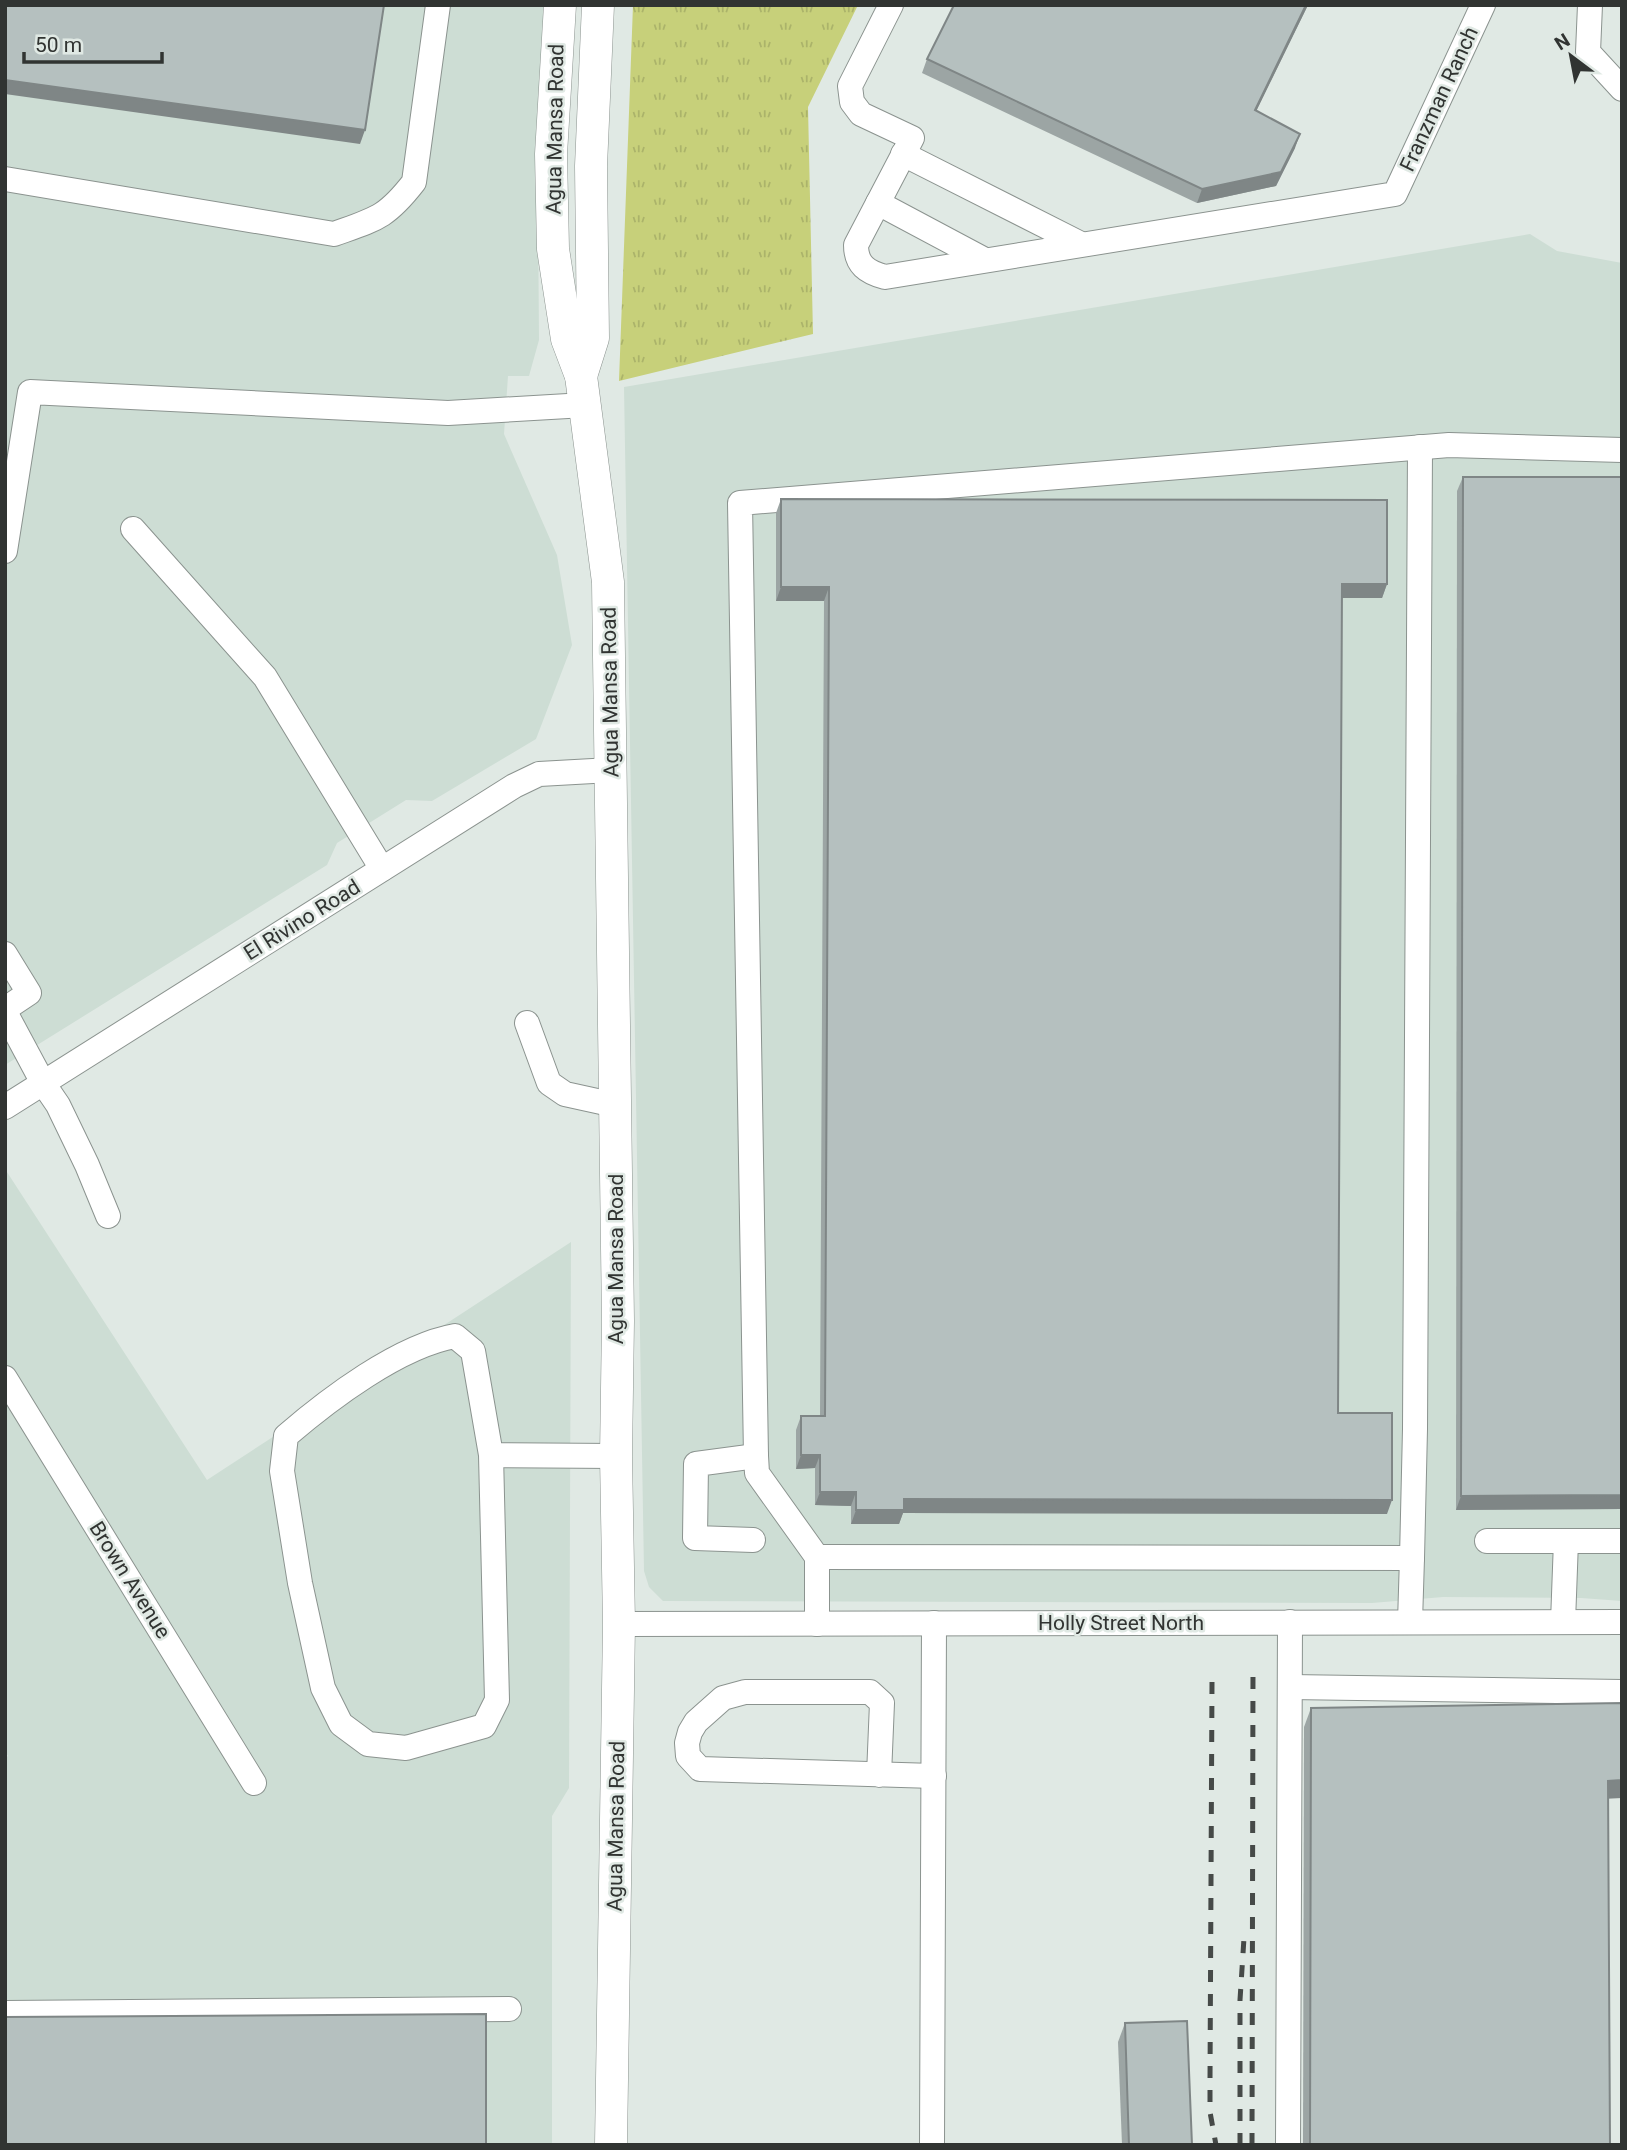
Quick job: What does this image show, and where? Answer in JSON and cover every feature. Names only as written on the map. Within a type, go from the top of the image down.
[{"type":"main road","name":"Agua Mansa Road","points":[[560,5],[551,154],[553,249],[567,340],[583,390],[608,582],[618,1321],[616,1456],[619,1624],[611,2145]]},
{"type":"main road","name":"Agua Mansa Road","points":[[583,390],[593,338],[591,166],[598,5]]},
{"type":"street","points":[[5,179],[334,234],[380,218],[397,203],[414,181],[438,5]]},
{"type":"street","points":[[891,5],[850,86],[852,102],[861,114],[912,138],[856,245],[856,256],[868,272],[885,277],[1081,244]]},
{"type":"street","name":"Franzman Ranch","points":[[1081,244],[1395,194],[1483,5]]},
{"type":"street","points":[[1590,5],[1588,52],[1622,89]]},
{"type":"street","points":[[903,154],[1081,244]]},
{"type":"street","points":[[878,203],[985,260]]},
{"type":"street","points":[[5,551],[30,392],[448,413],[583,390]]},
{"type":"street","points":[[817,1623],[817,1557],[757,1473],[755,1455],[740,503],[1449,445],[1622,450]]},
{"type":"street","points":[[1410,1622],[1415,1429],[1420,447]]},
{"type":"street","points":[[134,529],[265,677],[382,869]]},
{"type":"street","name":"El Rivino Road","points":[[5,1107],[514,786],[538,774],[611,770]]},
{"type":"street","points":[[5,954],[29,993],[5,1011],[43,1083],[58,1105],[108,1216]]},
{"type":"street","points":[[527,1023],[550,1083],[565,1094],[615,1105]]},
{"type":"street","points":[[455,1336],[473,1351],[491,1455],[497,1700],[484,1726],[406,1748],[368,1744],[341,1724],[323,1689],[300,1583],[282,1471],[286,1436],[321,1406],[362,1378],[432,1340],[455,1336]]},
{"type":"street","name":"Brown Avenue","points":[[5,1378],[254,1783]]},
{"type":"street","points":[[491,1455],[616,1456]]},
{"type":"street","points":[[753,1540],[695,1538],[695,1464],[755,1455]]},
{"type":"street","points":[[1487,1541],[1622,1541]]},
{"type":"street","points":[[1563,1622],[1566,1541]]},
{"type":"street","points":[[817,1557],[1412,1558]]},
{"type":"street","points":[[1288,2145],[1290,1622]]},
{"type":"street","name":"Holly Street North","points":[[619,1624],[1622,1622]]},
{"type":"street","points":[[932,2145],[934,1623]]},
{"type":"street","points":[[1290,1688],[1622,1692]]},
{"type":"street","points":[[879,1775],[882,1703],[870,1692],[746,1692],[723,1698],[696,1722],[687,1743],[688,1756],[700,1769],[879,1775],[934,1776]]},
{"type":"street","points":[[5,2013],[509,2009]]},
{"type":"shaded area","points":[[5,5],[548,5],[538,209],[539,340],[529,376],[508,376],[504,434],[557,555],[572,645],[536,739],[432,801],[406,800],[337,843],[327,865],[5,1065]]},
{"type":"shaded area","points":[[1530,234],[1557,251],[1622,263],[1622,1601],[1443,1597],[1372,1603],[663,1601],[649,1587],[644,1571],[624,387]]},
{"type":"shaded area","points":[[5,1169],[207,1480],[571,1242],[569,1788],[552,1816],[552,2145],[5,2145],[5,1758],[8,1756],[5,1751]]},
{"type":"green space","points":[[633,5],[858,5],[808,107],[813,334],[619,381]]},
{"type":"building","points":[[5,5],[384,5],[365,130],[5,80]]},
{"type":"building","points":[[954,5],[1306,5],[1255,110],[1300,134],[1281,172],[1202,189],[927,59]]},
{"type":"building","points":[[1463,477],[1622,477],[1622,1495],[1461,1496]]},
{"type":"building","points":[[781,499],[1387,500],[1387,584],[1342,584],[1338,1413],[1392,1413],[1392,1500],[904,1499],[904,1510],[856,1510],[856,1492],[820,1492],[820,1455],[801,1455],[801,1416],[825,1416],[829,587],[781,587]]},
{"type":"building","points":[[1622,1703],[1622,1780],[1608,1781],[1610,2145],[1310,2145],[1311,1708]]},
{"type":"building","points":[[486,2014],[486,2145],[5,2145],[5,2017]]},
{"type":"building","points":[[1187,2021],[1192,2145],[1129,2145],[1125,2023]]},
{"type":"railway","points":[[1252,2145],[1253,1669]]},
{"type":"railway","points":[[1212,1682],[1210,2112],[1216,2145]]},
{"type":"railway","points":[[1240,2145],[1240,2000],[1244,1938]]}]
